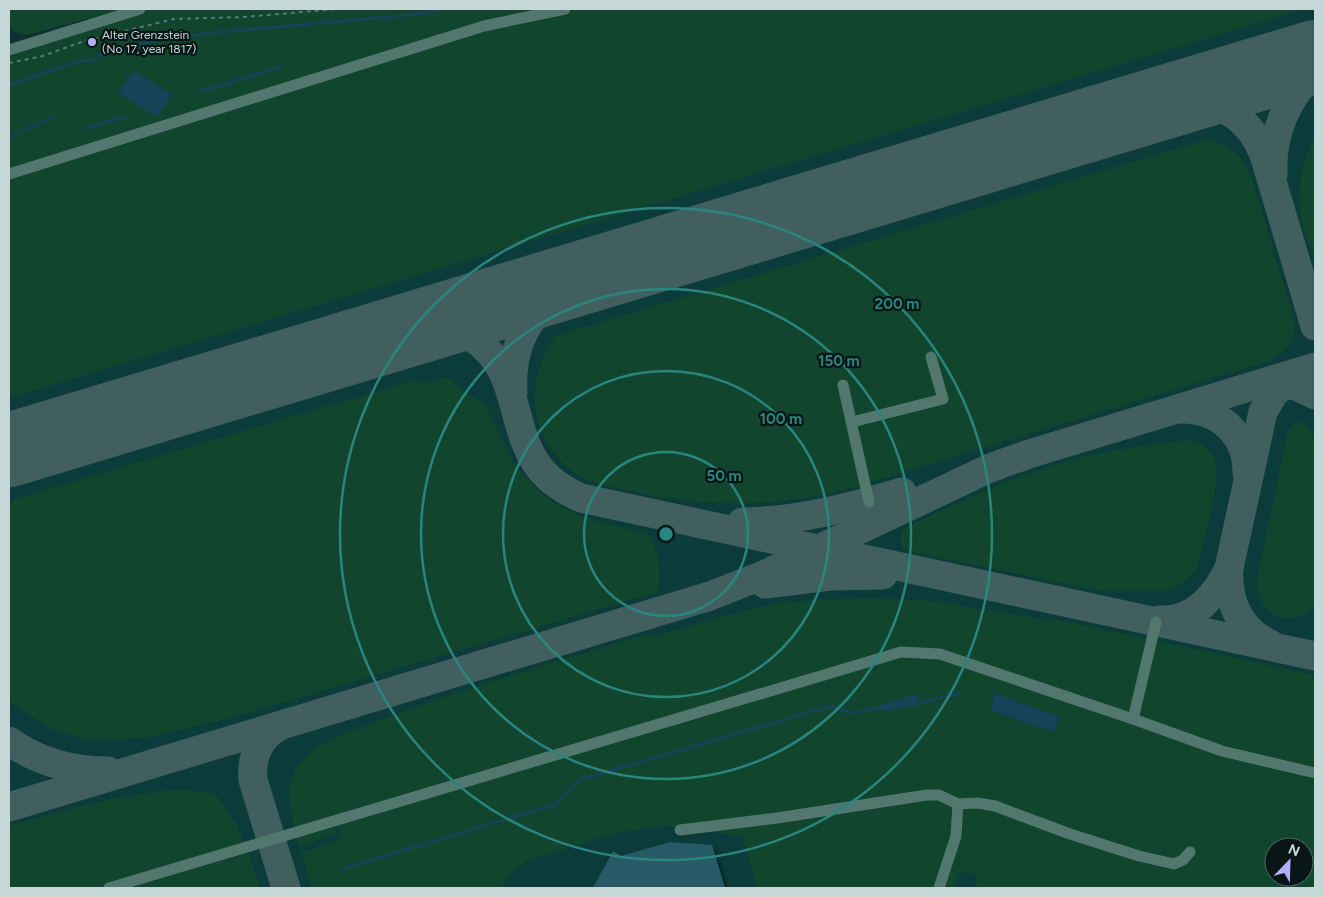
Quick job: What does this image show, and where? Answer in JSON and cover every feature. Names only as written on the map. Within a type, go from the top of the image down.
[{"type":"street","points":[[10,46],[140,9]]},
{"type":"street","points":[[9,174],[484,26],[566,9]]},
{"type":"street","points":[[852,422],[943,399],[931,357]]},
{"type":"street","points":[[843,384],[869,502]]},
{"type":"street","points":[[1133,718],[1156,622]]},
{"type":"street","points":[[110,888],[901,652],[940,654],[1133,718],[1222,751],[1315,773]]},
{"type":"street","points":[[680,830],[777,818],[927,795],[940,795],[958,804],[978,803],[995,806],[1070,834],[1139,856],[1174,864],[1183,860],[1190,852]]},
{"type":"street","points":[[939,888],[956,836],[958,804]]},
{"type":"path","points":[[10,63],[43,56],[84,41],[174,19],[337,9]]},
{"type":"shaded area","points":[[543,9],[1315,9],[1315,888],[9,888],[9,116],[126,64]]},
{"type":"shaded area","points":[[134,70],[172,95],[160,114],[154,116],[119,93]]},
{"type":"shaded area","points":[[994,693],[1060,717],[1054,732],[991,710]]},
{"type":"shaded area","points":[[917,694],[919,705],[883,711],[877,706]]},
{"type":"green space","points":[[9,9],[122,9],[27,35],[17,33],[9,27]]},
{"type":"green space","points":[[150,9],[1305,9],[9,398],[9,56]]},
{"type":"green space","points":[[1315,137],[1315,257],[1303,228],[1299,198],[1303,168]]},
{"type":"green space","points":[[1211,138],[1239,155],[1251,175],[1293,317],[1294,332],[1290,344],[1269,361],[862,485],[790,500],[748,503],[706,502],[663,497],[603,485],[586,479],[565,465],[544,436],[535,410],[536,384],[538,372],[555,336]]},
{"type":"green space","points":[[445,377],[486,406],[516,467],[543,495],[564,509],[593,520],[648,534],[655,546],[659,562],[660,578],[657,592],[235,717],[145,738],[89,741],[53,730],[13,705],[9,700],[9,505],[15,499],[414,380],[424,384]]},
{"type":"green space","points":[[1301,422],[1308,426],[1315,438],[1315,606],[1296,617],[1286,618],[1270,613],[1259,596],[1256,584],[1288,430],[1293,424]]},
{"type":"green space","points":[[1187,440],[1201,444],[1212,454],[1217,472],[1210,516],[1196,570],[1181,584],[1167,591],[1101,591],[907,551],[902,546],[900,537],[904,528],[1030,473],[1088,456]]},
{"type":"green space","points":[[875,598],[930,601],[1049,620],[1050,618],[1315,675],[1315,888],[978,888],[974,887],[978,877],[962,870],[954,888],[943,888],[959,800],[950,795],[682,827],[662,827],[623,832],[527,861],[513,871],[501,888],[312,888],[301,852],[340,840],[339,836],[342,835],[340,828],[336,829],[337,834],[299,846],[290,807],[290,785],[296,768],[305,758],[329,741],[357,728],[460,692],[648,634],[649,638],[756,608],[816,600]],"holes":[[[994,693],[1060,717],[1054,732],[991,710]]]},
{"type":"green space","points":[[178,789],[214,793],[231,815],[243,838],[260,888],[9,888],[9,826],[92,803]]},
{"type":"green space","points":[[928,797],[950,804],[954,810],[955,819],[936,888],[757,888],[742,837],[704,830]]},
{"type":"building","points":[[670,842],[712,845],[725,888],[593,888],[613,851],[621,856]]},
{"type":"waterway","points":[[9,85],[79,61],[92,61],[105,52],[155,41],[210,33],[410,15],[446,9]]},
{"type":"waterway","points":[[199,92],[283,66]]},
{"type":"waterway","points":[[9,138],[54,116]]},
{"type":"waterway","points":[[85,128],[125,117]]},
{"type":"waterway","points":[[919,703],[959,693]]},
{"type":"waterway","points":[[342,869],[556,804],[574,784],[582,779],[831,706],[852,713],[878,708]]},
{"type":"taxiway","points":[[1273,174],[1275,145],[1283,118],[1296,92],[1315,71]]},
{"type":"taxiway","points":[[1172,101],[1203,103],[1217,106],[1230,112],[1241,120],[1259,143],[1315,326]]},
{"type":"taxiway","points":[[513,392],[513,373],[516,356],[527,326],[548,301],[576,280]]},
{"type":"taxiway","points":[[415,328],[438,327],[453,329],[474,339],[489,352],[507,381],[521,431],[536,463],[545,475],[556,484],[581,498],[1315,656]]},
{"type":"taxiway","points":[[9,807],[710,596],[766,574],[990,468],[1029,454],[1315,367]]},
{"type":"taxiway","points":[[1270,644],[1250,631],[1237,613],[1230,591],[1229,568],[1263,412],[1274,393],[1295,375]]},
{"type":"taxiway","points":[[1270,383],[1296,386],[1315,395]]},
{"type":"taxiway","points":[[1182,409],[1208,413],[1228,426],[1242,446],[1246,458],[1247,472]]},
{"type":"taxiway","points":[[9,458],[34,443]]},
{"type":"taxiway","points":[[742,522],[783,519],[823,513],[902,492]]},
{"type":"taxiway","points":[[1160,620],[1183,617],[1193,612],[1210,597],[1229,568]]},
{"type":"taxiway","points":[[765,584],[830,576],[883,575]]},
{"type":"taxiway","points":[[280,726],[267,736],[258,749],[253,764],[253,780],[286,888]]},
{"type":"taxiway","points":[[9,741],[32,755],[56,764],[95,771],[108,771]]},
{"type":"runway","points":[[9,450],[1315,57]]},
{"type":"place","name":"Alter Grenzstein (No 17, year 1817)","points":[[92,42]]}]
